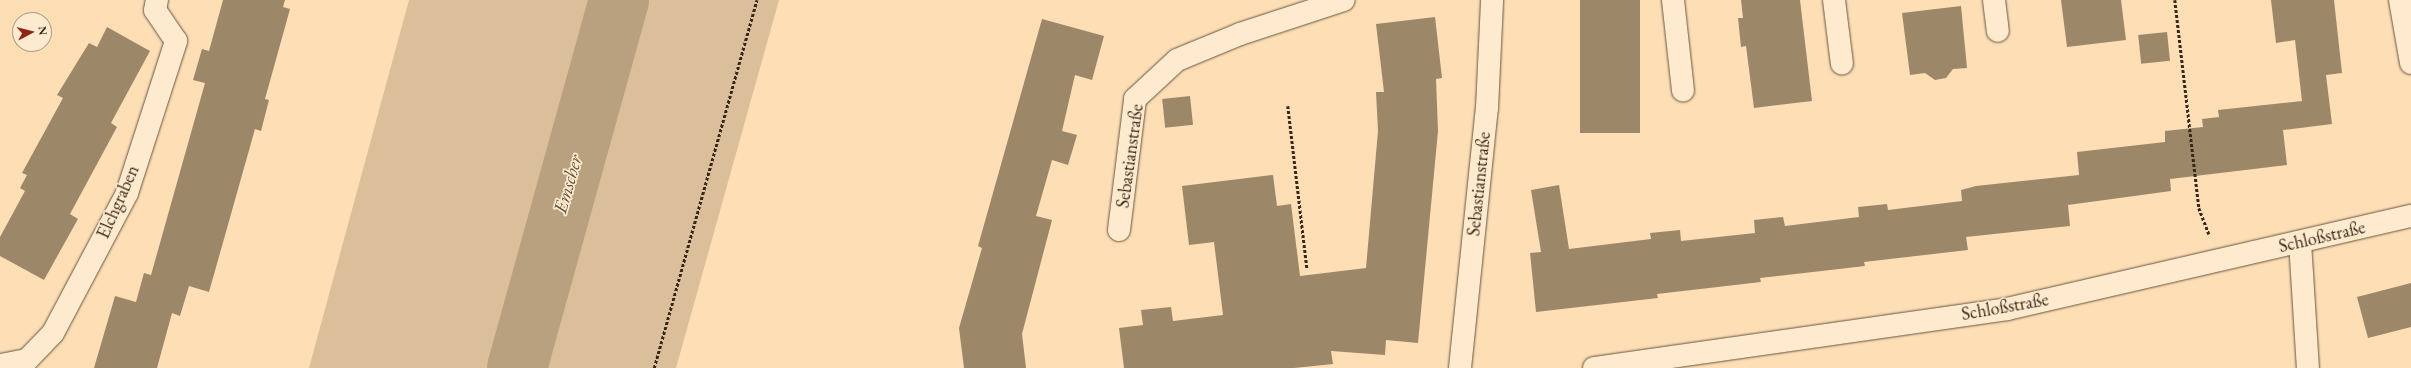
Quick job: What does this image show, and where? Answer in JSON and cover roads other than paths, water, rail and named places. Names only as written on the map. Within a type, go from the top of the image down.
[{"type":"street","name":"Sebastianstraße","points":[[1119,230],[1135,99],[1177,60],[1240,34],[1344,0]]},
{"type":"street","name":"Sebastianstraße","points":[[1460,368],[1487,108],[1492,0]]},
{"type":"street","points":[[1673,0],[1683,90]]},
{"type":"street","points":[[1834,0],[1842,64]]},
{"type":"street","points":[[1994,0],[1998,32]]},
{"type":"street","points":[[2400,0],[2411,63]]},
{"type":"street","name":"Elchgraben","points":[[0,363],[27,360],[53,332],[127,193],[176,41],[156,5]]},
{"type":"street","name":"Schloßstraße","points":[[1594,368],[2007,309],[2411,216]]},
{"type":"street","points":[[2300,242],[2308,368]]},
{"type":"waterway","name":"Emscher","points":[[517,368],[619,0]]}]
